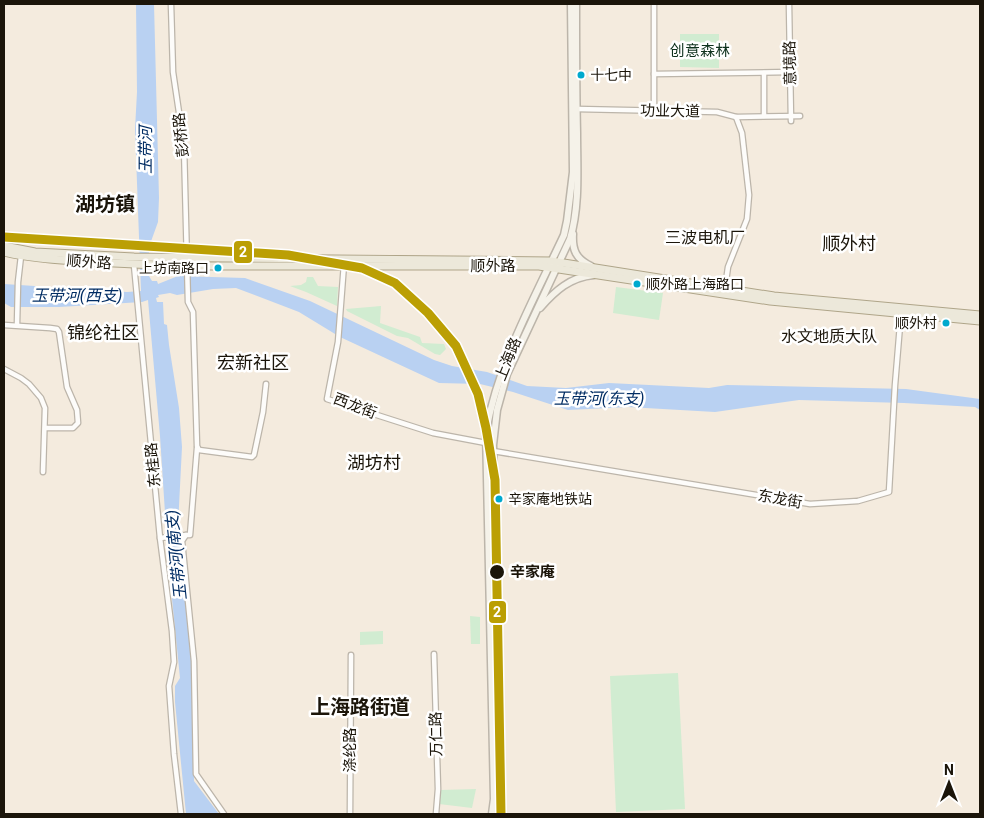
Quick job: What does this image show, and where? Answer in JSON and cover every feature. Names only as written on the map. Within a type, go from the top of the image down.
[{"type":"main road","name":"上海路","points":[[492,814],[494,798],[486,431],[491,405],[504,374],[536,312],[564,235],[573,172],[572,4]]},
{"type":"main road","name":"上海路","points":[[500,814],[500,733],[493,451],[504,362],[573,228],[577,182],[576,4]]},
{"type":"main road","points":[[573,228],[573,248],[576,254],[582,262],[594,268]]},
{"type":"main road","name":"顺外路","points":[[4,246],[35,252],[134,257],[160,261],[187,270],[344,262]]},
{"type":"main road","name":"顺外路","points":[[4,252],[21,256],[134,265],[186,258],[554,265],[594,268],[774,296],[980,314]]},
{"type":"main road","name":"顺外路","points":[[554,265],[602,275],[770,301],[980,321]]},
{"type":"main road","points":[[536,312],[565,284],[579,278],[602,275]]},
{"type":"street","name":"彭桥路","points":[[171,4],[173,72],[184,146],[186,258],[188,302],[193,312],[197,446],[190,535],[186,535]]},
{"type":"street","points":[[654,4],[654,111]]},
{"type":"street","name":"意境路","points":[[789,4],[791,119]]},
{"type":"street","points":[[654,74],[790,72]]},
{"type":"street","points":[[764,73],[764,116]]},
{"type":"street","name":"功业大道","points":[[577,109],[717,112],[736,117],[764,116],[791,119],[800,116]]},
{"type":"street","points":[[725,288],[728,267],[747,219],[749,195],[742,133],[736,117]]},
{"type":"street","points":[[17,326],[18,282],[21,256]]},
{"type":"street","name":"西龙街","points":[[344,262],[338,342],[327,399],[433,433],[486,443]]},
{"type":"street","name":"东桂路","points":[[134,265],[172,631],[174,662],[169,686],[180,814]]},
{"type":"street","name":"东龙街","points":[[493,451],[810,504],[858,501],[890,492],[895,385],[901,313]]},
{"type":"street","points":[[4,325],[50,328],[56,329],[59,332],[67,387],[77,410],[78,423],[73,428],[45,428]]},
{"type":"street","points":[[4,369],[21,378],[41,398],[45,408],[43,472]]},
{"type":"street","points":[[197,446],[199,450],[205,452],[252,457],[263,412],[266,384]]},
{"type":"street","points":[[162,538],[186,535]]},
{"type":"street","points":[[186,535],[182,541],[194,660],[196,774],[224,814]]},
{"type":"street","name":"万仁路","points":[[434,654],[438,789],[436,814]]},
{"type":"street","name":"涤纶路","points":[[350,814],[351,655]]},
{"type":"green space","name":"创意森林","points":[[680,34],[719,34],[719,68],[680,67]]},
{"type":"green space","points":[[307,277],[313,277],[318,286],[338,287],[337,306],[290,286],[301,285],[306,282]]},
{"type":"green space","points":[[616,287],[663,293],[659,320],[613,313]]},
{"type":"green space","points":[[381,306],[380,323],[420,337],[422,343],[444,344],[446,349],[440,355],[435,354],[408,338],[397,336],[346,309]]},
{"type":"green space","points":[[470,616],[480,617],[480,644],[471,644]]},
{"type":"green space","points":[[383,631],[383,644],[360,645],[360,632]]},
{"type":"green space","points":[[678,673],[685,809],[616,812],[610,676]]},
{"type":"green space","points":[[476,789],[472,808],[439,804],[440,790]]},
{"type":"water","points":[[136,4],[154,4],[159,198],[158,222],[149,247],[149,276],[152,281],[157,281],[158,284],[178,276],[245,278],[310,301],[434,360],[452,366],[487,372],[527,386],[566,388],[609,383],[709,388],[727,385],[906,389],[980,399],[980,410],[975,407],[904,403],[799,400],[715,412],[628,407],[568,410],[513,392],[480,384],[439,383],[340,337],[299,312],[236,288],[213,289],[177,295],[170,293],[158,295],[159,297],[156,298],[157,302],[163,302],[164,324],[167,325],[179,408],[182,447],[178,526],[192,647],[194,781],[219,814],[186,814],[175,702],[175,686],[180,678],[168,559],[148,300],[142,302],[59,307],[11,307],[4,303],[4,284],[127,292],[141,291],[135,129],[137,92]]},
{"type":"transit line","name":"2","points":[[4,237],[288,255],[362,268],[395,283],[428,313],[456,346],[478,394],[495,480],[501,814]]},
{"type":"place","name":"十七中","points":[[581,75]]},
{"type":"place","name":"上坊南路口","points":[[218,268]]},
{"type":"place","name":"顺外路上海路口","points":[[637,284]]},
{"type":"place","name":"顺外村","points":[[946,323]]},
{"type":"place","name":"辛家庵地铁站","points":[[499,499]]},
{"type":"place","name":"辛家庵","points":[[497,572]]},
{"type":"district","name":"湖坊镇","points":[[105,204]]},
{"type":"district","name":"三波电机厂","points":[[705,237]]},
{"type":"district","name":"顺外村","points":[[849,243]]},
{"type":"district","name":"锦纶社区","points":[[103,332]]},
{"type":"district","name":"水文地质大队","points":[[829,336]]},
{"type":"district","name":"宏新社区","points":[[253,362]]},
{"type":"district","name":"湖坊村","points":[[374,462]]},
{"type":"district","name":"上海路街道","points":[[360,707]]},
{"type":"water label","name":"玉带河","points":[[145,150]]},
{"type":"water label","name":"玉带河(西支)","points":[[77,295]]},
{"type":"water label","name":"玉带河(东支)","points":[[599,398]]},
{"type":"water label","name":"玉带河(南支)","points":[[176,555]]}]
